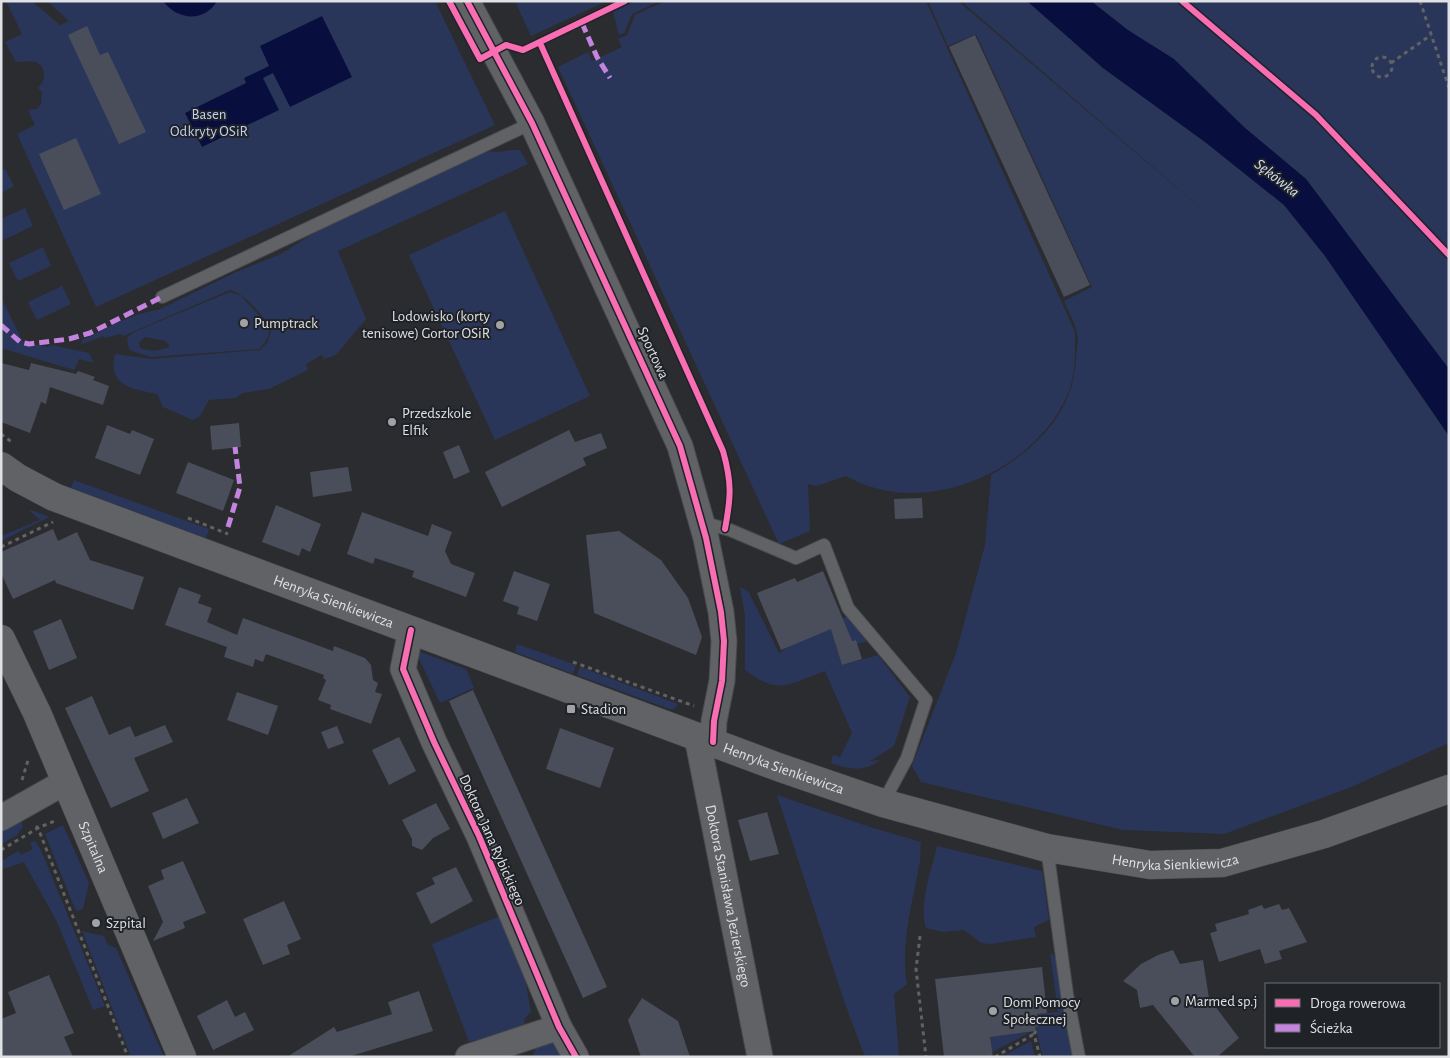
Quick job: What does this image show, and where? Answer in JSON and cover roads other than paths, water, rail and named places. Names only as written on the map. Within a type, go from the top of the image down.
[{"type":"main road","name":"Henryka Sienkiewicza","points":[[1,466],[18,478],[54,497],[705,739],[883,803],[1047,848],[1150,865],[1222,863],[1324,834],[1449,789]]},
{"type":"main road","name":"Szpitalna","points":[[1,639],[37,713],[182,1057]]},
{"type":"street","name":"Sportowa","points":[[467,1],[532,123],[677,439],[718,589],[724,642],[722,680],[714,721],[705,739]]},
{"type":"street","name":"Doktora Jana Rybickiego","points":[[412,630],[403,669],[434,742],[479,836],[559,1027],[576,1057]]},
{"type":"street","name":"Doktora Stanisława Jezierskiego","points":[[705,739],[760,1057]]},
{"type":"street","points":[[1,818],[65,782]]},
{"type":"street","points":[[468,1057],[559,1027]]},
{"type":"lane","points":[[162,297],[532,123]]},
{"type":"lane","points":[[701,522],[730,530],[796,558],[824,545],[848,608],[926,700],[907,758],[883,803]]},
{"type":"lane","points":[[1047,848],[1067,994],[1079,1057]]},
{"type":"water","points":[[163,1],[217,1],[205,13],[198,16],[190,16],[176,12]]},
{"type":"water","name":"Sękówka","points":[[1027,1],[1091,1],[1128,30],[1174,59],[1244,127],[1306,179],[1449,369],[1449,436],[1325,256],[1284,205],[1205,142],[1103,68]]},
{"type":"water","points":[[322,16],[352,77],[290,107],[273,73],[263,78],[279,110],[202,147],[185,113],[246,83],[244,78],[269,66],[260,46]]},
{"type":"place","name":"Pumptrack","points":[[244,323]]},
{"type":"place","name":"Lodowisko (korty tenisowe) Gortor OSiR","points":[[500,325]]},
{"type":"place","name":"Przedszkole Elfik","points":[[392,422]]},
{"type":"place","name":"Stadion","points":[[571,709]]},
{"type":"place","name":"Szpital","points":[[96,923]]},
{"type":"place","name":"Marmed sp.j","points":[[1175,1001]]},
{"type":"place","name":"Dom Pomocy Społecznej","points":[[993,1011]]},
{"type":"park label","name":"Basen Odkryty OSiR","points":[[209,122]]}]
